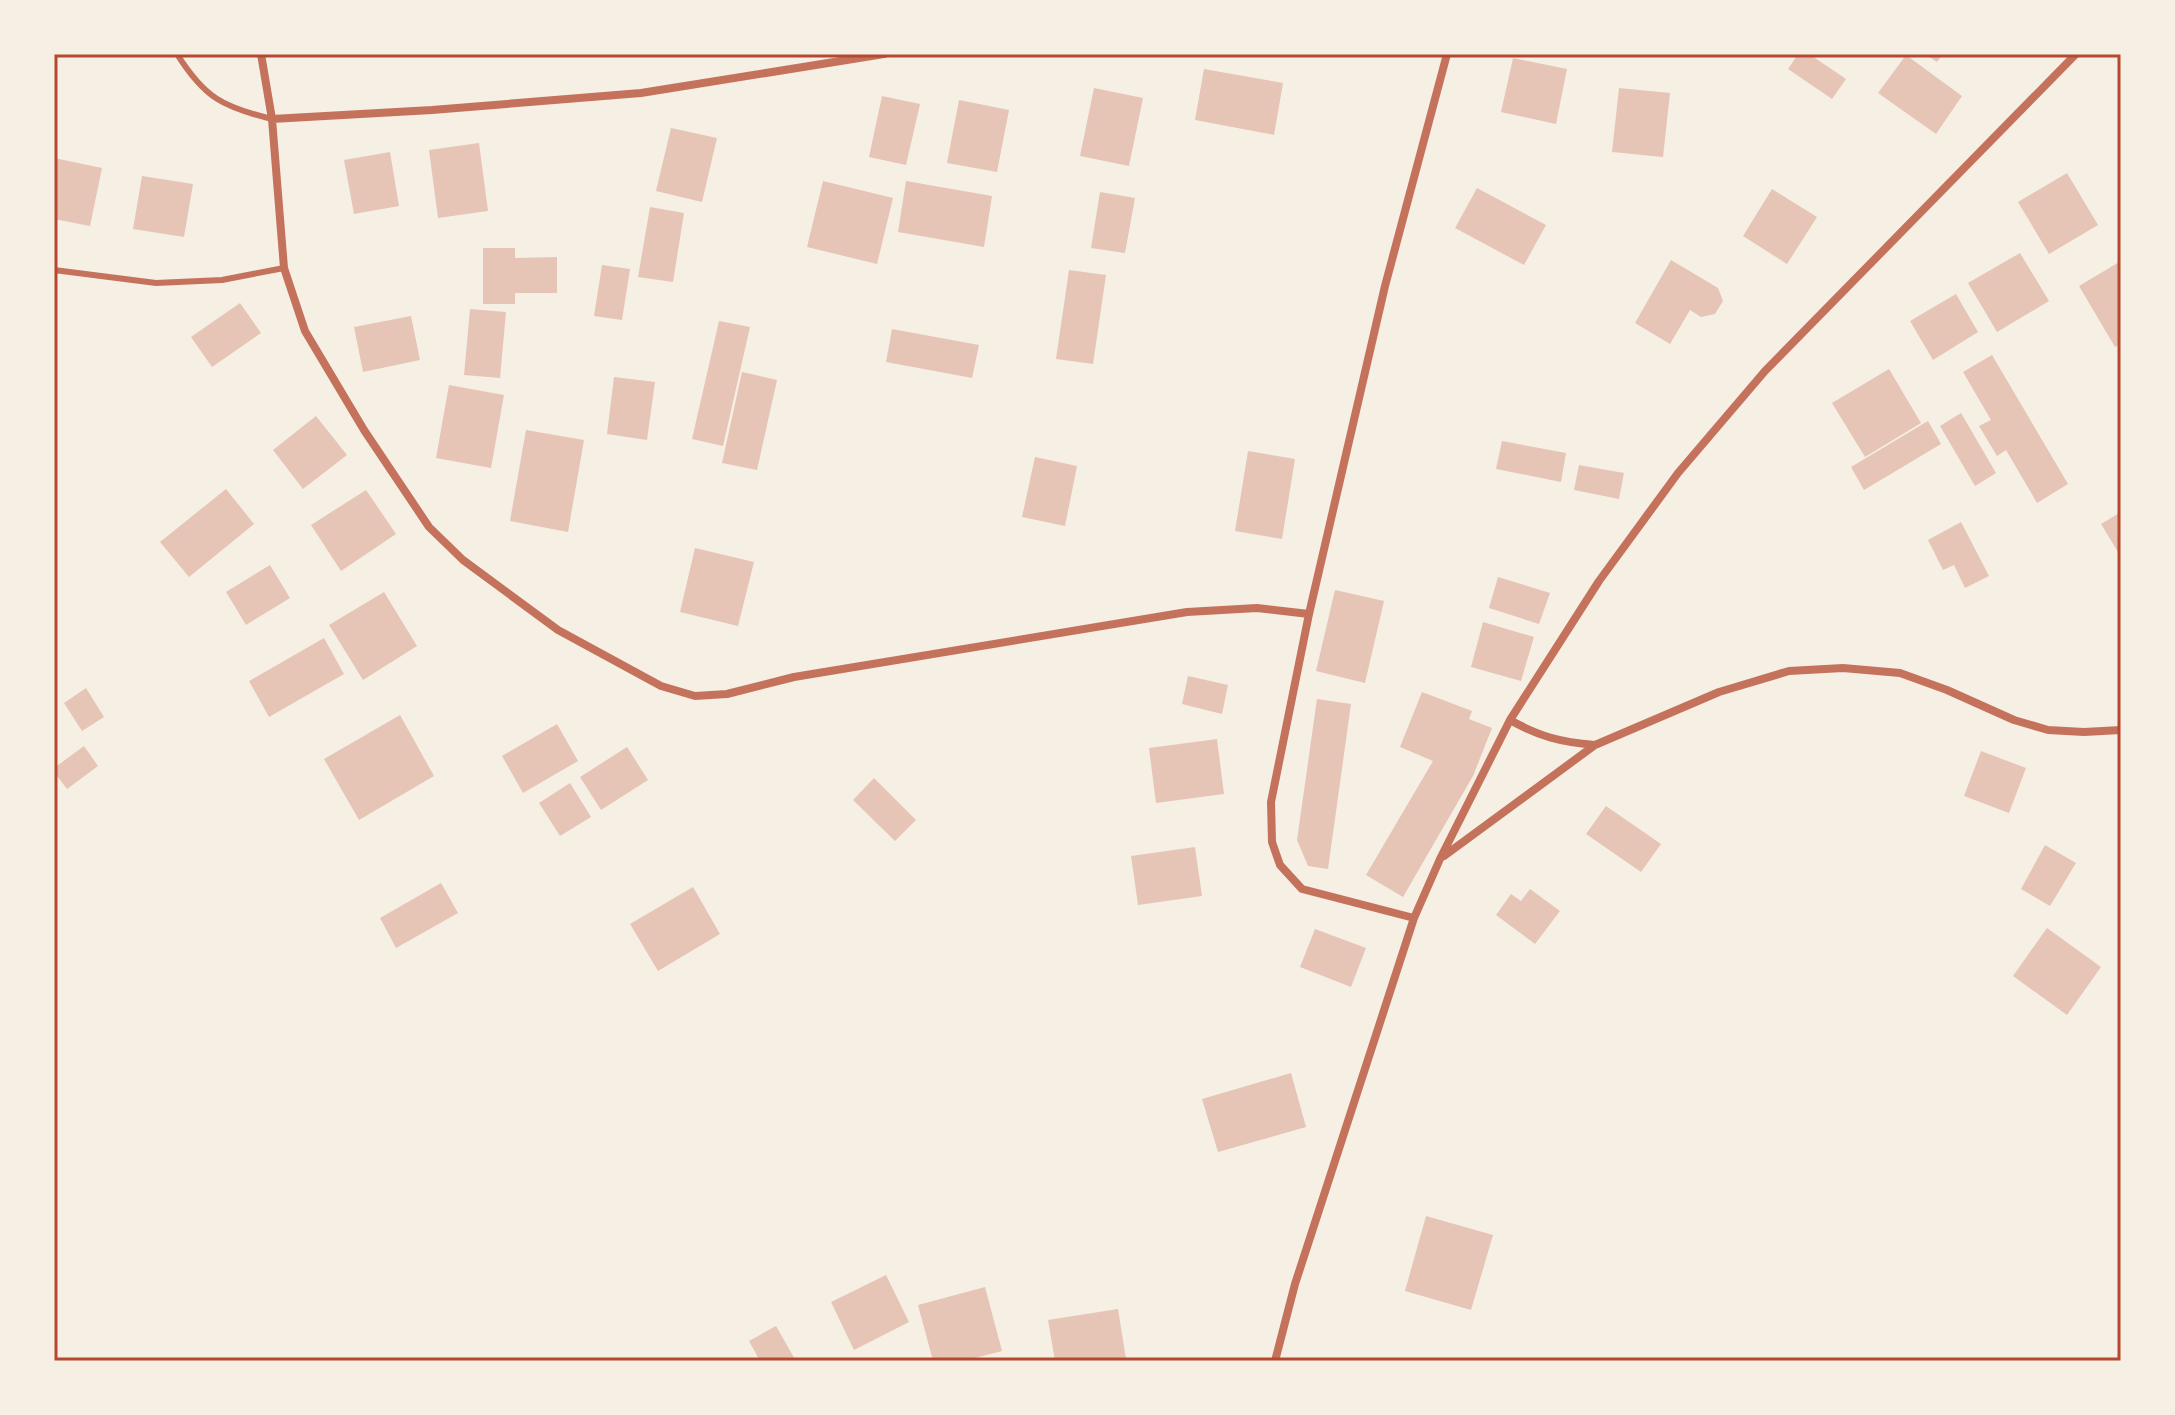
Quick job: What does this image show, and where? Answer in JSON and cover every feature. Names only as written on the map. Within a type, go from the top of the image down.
[{"type":"street","points":[[261,54],[272,119],[284,268],[305,331],[364,430],[429,527],[463,560],[558,630],[661,686],[695,696],[727,694],[794,677],[1187,612],[1257,608],[1309,614]]},
{"type":"street","points":[[272,119],[641,93],[884,54]]},
{"type":"street","points":[[1414,918],[1302,889],[1280,865],[1272,842],[1271,802],[1309,614],[1385,286],[1447,54]]},
{"type":"street","points":[[1275,1361],[1295,1284],[1414,918],[1510,720],[1599,581],[1688,462],[1765,371],[2076,54]]},
{"type":"street","points":[[1440,859],[1595,745],[1719,692],[1789,671],[1843,668],[1900,673],[2014,720],[2048,730],[2121,730]]},
{"type":"street","points":[[1510,720],[1538,735],[1564,742],[1595,745]]},
{"type":"lane","points":[[177,54],[205,92],[243,112],[272,119]]},
{"type":"lane","points":[[54,270],[156,283],[222,280],[284,268]]},
{"type":"building","points":[[1798,54],[1809,54],[1846,79],[1832,99],[1788,69]]},
{"type":"building","points":[[1925,54],[1943,54],[1937,62]]},
{"type":"building","points":[[1906,55],[1962,96],[1936,134],[1878,93]]},
{"type":"building","points":[[1513,58],[1567,69],[1556,124],[1501,112]]},
{"type":"building","points":[[1204,69],[1283,83],[1274,135],[1195,120]]},
{"type":"building","points":[[1094,88],[1143,98],[1129,166],[1080,156]]},
{"type":"building","points":[[1619,88],[1670,93],[1663,157],[1612,152]]},
{"type":"building","points":[[882,96],[920,104],[906,165],[869,157]]},
{"type":"building","points":[[959,100],[1009,110],[997,172],[947,163]]},
{"type":"building","points":[[671,128],[717,138],[702,202],[656,191]]},
{"type":"building","points":[[479,143],[488,211],[438,218],[429,150]]},
{"type":"building","points":[[390,152],[399,206],[354,214],[344,160]]},
{"type":"building","points":[[54,158],[102,168],[90,226],[54,219]]},
{"type":"building","points":[[2067,173],[2098,225],[2049,254],[2018,202]]},
{"type":"building","points":[[142,176],[193,184],[184,237],[133,229]]},
{"type":"building","points":[[823,181],[893,198],[877,264],[807,247]]},
{"type":"building","points":[[906,181],[992,196],[984,247],[898,232]]},
{"type":"building","points":[[1477,188],[1546,225],[1524,265],[1455,228]]},
{"type":"building","points":[[1772,189],[1817,217],[1787,264],[1743,236]]},
{"type":"building","points":[[1100,192],[1135,198],[1125,253],[1091,248]]},
{"type":"building","points":[[650,207],[684,213],[673,282],[638,277]]},
{"type":"building","points":[[483,248],[515,248],[515,258],[557,257],[557,293],[515,293],[515,304],[483,304]]},
{"type":"building","points":[[2020,253],[2049,301],[1997,332],[1968,283]]},
{"type":"building","points":[[1671,260],[1718,288],[1723,301],[1715,314],[1701,317],[1690,310],[1670,344],[1635,323]]},
{"type":"building","points":[[2121,261],[2121,343],[2115,347],[2079,286]]},
{"type":"building","points":[[602,265],[630,269],[622,320],[594,316]]},
{"type":"building","points":[[1069,270],[1106,275],[1093,364],[1056,359]]},
{"type":"building","points":[[1956,294],[1978,332],[1933,360],[1910,321]]},
{"type":"building","points":[[240,303],[261,333],[212,367],[191,337]]},
{"type":"building","points":[[470,309],[506,312],[500,378],[464,375]]},
{"type":"building","points":[[411,316],[420,360],[363,372],[354,327]]},
{"type":"building","points":[[719,321],[750,327],[723,446],[692,439]]},
{"type":"building","points":[[892,329],[979,345],[972,378],[886,362]]},
{"type":"building","points":[[1992,355],[2068,484],[2037,503],[2006,450],[1997,456],[1979,426],[1991,420],[1963,372]]},
{"type":"building","points":[[1889,369],[1921,423],[1865,457],[1832,403]]},
{"type":"building","points":[[742,372],[777,380],[757,470],[722,463]]},
{"type":"building","points":[[614,377],[655,382],[647,440],[607,434]]},
{"type":"building","points":[[449,385],[504,395],[491,468],[436,458]]},
{"type":"building","points":[[1961,413],[1996,473],[1975,486],[1940,426]]},
{"type":"building","points":[[316,416],[347,455],[303,489],[273,450]]},
{"type":"building","points":[[1928,421],[1941,444],[1864,490],[1851,467]]},
{"type":"building","points":[[526,430],[584,440],[568,532],[510,521]]},
{"type":"building","points":[[1502,441],[1566,453],[1561,482],[1496,469]]},
{"type":"building","points":[[1248,451],[1295,459],[1282,539],[1235,531]]},
{"type":"building","points":[[1035,457],[1077,466],[1065,526],[1022,517]]},
{"type":"building","points":[[1579,465],[1624,473],[1619,499],[1574,490]]},
{"type":"building","points":[[226,489],[254,524],[189,577],[160,542]]},
{"type":"building","points":[[366,490],[396,534],[341,571],[311,525]]},
{"type":"building","points":[[2121,512],[2121,557],[2101,524]]},
{"type":"building","points":[[1961,522],[1989,576],[1965,588],[1954,565],[1943,570],[1928,540]]},
{"type":"building","points":[[695,548],[754,562],[738,626],[680,612]]},
{"type":"building","points":[[270,565],[290,598],[246,625],[226,592]]},
{"type":"building","points":[[1498,577],[1550,593],[1539,624],[1489,608]]},
{"type":"building","points":[[1335,590],[1384,601],[1365,683],[1316,671]]},
{"type":"building","points":[[384,592],[417,646],[363,680],[329,625]]},
{"type":"building","points":[[1483,622],[1534,637],[1521,681],[1471,667]]},
{"type":"building","points":[[324,638],[344,674],[269,717],[249,681]]},
{"type":"building","points":[[1188,676],[1228,685],[1222,714],[1182,704]]},
{"type":"building","points":[[86,688],[104,717],[82,731],[64,703]]},
{"type":"building","points":[[1422,692],[1472,711],[1469,719],[1492,728],[1473,776],[1403,897],[1366,875],[1433,761],[1400,747]]},
{"type":"building","points":[[1317,699],[1351,704],[1328,869],[1308,866],[1297,840]]},
{"type":"building","points":[[400,715],[434,776],[359,820],[324,759]]},
{"type":"building","points":[[557,724],[578,761],[523,793],[502,756]]},
{"type":"building","points":[[1217,739],[1224,794],[1156,803],[1149,748]]},
{"type":"building","points":[[84,746],[98,766],[67,789],[54,768]]},
{"type":"building","points":[[627,747],[648,780],[601,810],[580,777]]},
{"type":"building","points":[[1981,751],[2026,768],[2009,813],[1964,796]]},
{"type":"building","points":[[874,778],[916,820],[895,841],[853,800]]},
{"type":"building","points":[[570,783],[591,817],[560,836],[539,803]]},
{"type":"building","points":[[1606,806],[1661,844],[1641,872],[1586,834]]},
{"type":"building","points":[[2045,845],[2076,863],[2050,906],[2021,889]]},
{"type":"building","points":[[1195,847],[1202,896],[1138,905],[1131,856]]},
{"type":"building","points":[[441,883],[458,913],[396,948],[380,918]]},
{"type":"building","points":[[693,887],[720,934],[658,971],[630,924]]},
{"type":"building","points":[[1530,889],[1560,911],[1535,944],[1496,915],[1511,894],[1521,901]]},
{"type":"building","points":[[2047,928],[2101,967],[2067,1015],[2013,976]]},
{"type":"building","points":[[1315,929],[1366,948],[1351,987],[1300,967]]},
{"type":"building","points":[[1291,1073],[1306,1127],[1218,1152],[1202,1099]]},
{"type":"building","points":[[1426,1216],[1493,1235],[1471,1310],[1405,1291]]},
{"type":"building","points":[[886,1275],[909,1322],[854,1350],[831,1302]]},
{"type":"building","points":[[985,1287],[1002,1351],[963,1361],[933,1361],[918,1305]]},
{"type":"building","points":[[1118,1309],[1126,1359],[1055,1361],[1048,1320]]},
{"type":"building","points":[[776,1326],[796,1361],[760,1361],[749,1341]]}]
